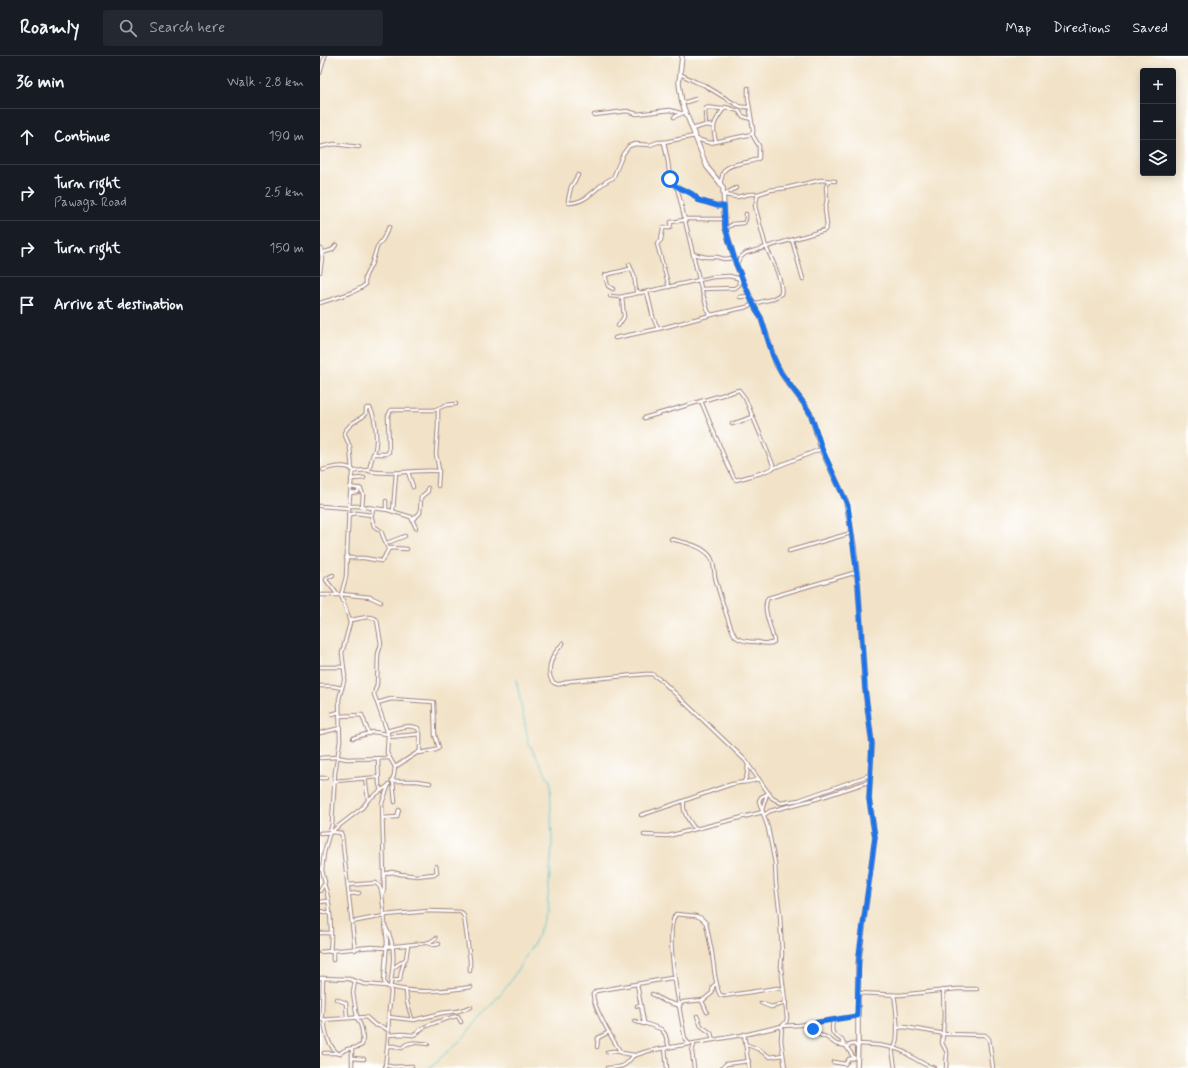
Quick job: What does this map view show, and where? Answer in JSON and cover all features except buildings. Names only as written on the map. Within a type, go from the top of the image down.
[{"type":"main road","points":[[682,56],[679,74],[679,87],[683,104],[707,167],[720,183],[724,195],[725,228],[740,279],[761,318],[773,356],[781,373],[811,415],[822,449],[846,501],[852,532],[857,572],[865,689],[872,744],[869,799],[875,841],[860,945],[857,994],[857,1068]]},
{"type":"street","points":[[320,74],[325,56]]},
{"type":"street","points":[[679,74],[704,84],[735,104],[749,107]]},
{"type":"street","points":[[720,183],[723,172],[727,168],[759,158],[759,146],[752,134],[753,131],[749,107],[748,88]]},
{"type":"street","points":[[683,104],[696,99]]},
{"type":"street","points":[[706,125],[704,112],[710,107],[724,109],[727,107],[738,111],[742,116],[751,119]]},
{"type":"street","points":[[716,142],[713,126],[724,109]]},
{"type":"street","points":[[594,115],[627,111],[637,114],[669,110],[680,113]]},
{"type":"street","points":[[674,117],[686,111]]},
{"type":"street","points":[[692,129],[706,125],[713,126]]},
{"type":"street","points":[[578,175],[571,187],[568,200],[569,203],[581,201],[608,180],[613,178],[623,154],[629,146],[635,144],[650,145],[660,142],[695,138],[707,143],[752,134]]},
{"type":"street","points":[[664,142],[670,179],[676,187],[699,279],[708,311],[711,315]]},
{"type":"street","points":[[320,147],[334,144],[359,147]]},
{"type":"street","points":[[724,195],[737,197],[758,194],[770,190],[821,180],[836,181]]},
{"type":"street","points":[[736,264],[744,254],[825,230],[827,225],[825,209],[827,200],[826,187],[829,181]]},
{"type":"street","points":[[676,187],[696,196],[698,200],[718,206],[724,206]]},
{"type":"street","points":[[724,195],[736,188]]},
{"type":"street","points":[[615,338],[747,307],[772,299],[782,293],[774,265],[766,247],[755,208],[758,194]]},
{"type":"street","points":[[725,228],[733,224],[744,223],[746,214]]},
{"type":"street","points":[[669,287],[657,244],[660,240],[663,228],[670,228],[671,222],[685,219],[724,219]]},
{"type":"street","points":[[320,303],[347,293],[356,292],[365,285],[365,277],[372,263],[377,247],[389,227]]},
{"type":"street","points":[[792,240],[803,279]]},
{"type":"street","points":[[321,253],[332,250],[336,245]]},
{"type":"street","points":[[320,272],[321,248]]},
{"type":"street","points":[[693,254],[706,257],[716,256],[726,259],[734,258]]},
{"type":"street","points":[[629,264],[634,275],[636,290],[639,293]]},
{"type":"street","points":[[614,289],[607,285],[605,275],[630,268]]},
{"type":"street","points":[[610,296],[615,298],[622,297],[716,276],[740,279],[739,285],[735,288],[702,289]]},
{"type":"street","points":[[647,292],[653,317],[658,329]]},
{"type":"street","points":[[740,297],[749,296]]},
{"type":"street","points":[[618,326],[624,317],[622,297]]},
{"type":"street","points":[[644,418],[739,390],[744,394],[774,467]]},
{"type":"street","points":[[701,401],[735,479],[743,479],[822,449]]},
{"type":"street","points":[[374,453],[386,454],[389,452],[388,431],[390,411],[394,409],[434,410],[446,405],[456,404]]},
{"type":"street","points":[[333,960],[331,952],[328,894],[324,884],[322,870],[333,810],[335,773],[340,741],[339,699],[346,677],[342,653],[349,627],[349,620],[341,594],[346,577],[348,515],[353,471],[350,447],[344,433],[350,424],[366,414],[366,409],[369,408],[373,415],[376,438],[374,453],[371,457],[369,470]]},
{"type":"street","points":[[438,408],[436,454],[439,471],[438,486]]},
{"type":"street","points":[[732,424],[753,417]]},
{"type":"street","points":[[323,470],[347,467],[353,471],[369,470],[396,473],[426,470],[439,471]]},
{"type":"street","points":[[408,472],[413,487]]},
{"type":"street","points":[[392,510],[396,473]]},
{"type":"street","points":[[351,479],[364,478]]},
{"type":"street","points":[[350,487],[361,489],[363,493],[362,506]]},
{"type":"street","points":[[350,493],[358,492],[359,488]]},
{"type":"street","points":[[413,520],[419,515],[421,497],[428,491],[428,488]]},
{"type":"street","points":[[386,501],[386,509]]},
{"type":"street","points":[[320,506],[362,506],[392,510],[411,518],[416,528]]},
{"type":"street","points":[[346,558],[364,558],[381,561],[384,558],[388,549],[387,543],[381,531],[374,526],[371,515],[373,508]]},
{"type":"street","points":[[348,515],[371,515]]},
{"type":"street","points":[[789,550],[852,532]]},
{"type":"street","points":[[387,543],[405,536]]},
{"type":"street","points":[[671,539],[694,546],[710,557],[717,585],[733,632],[738,638],[755,642],[770,644],[774,642],[765,602],[768,598],[857,572]]},
{"type":"street","points":[[388,549],[396,547],[407,548]]},
{"type":"street","points":[[333,575],[326,580],[337,594]]},
{"type":"street","points":[[320,595],[341,594],[370,597],[381,602]]},
{"type":"street","points":[[349,620],[367,616],[377,619],[381,644],[378,654],[377,684],[374,692],[388,734],[387,750],[395,767],[393,781],[395,802]]},
{"type":"street","points":[[563,643],[551,660],[550,677],[554,683],[560,684],[570,681],[652,674],[662,681],[748,763],[768,793],[778,802],[786,803],[806,798],[871,777]]},
{"type":"street","points":[[320,666],[344,666]]},
{"type":"street","points":[[320,686],[342,688]]},
{"type":"street","points":[[377,703],[391,699],[434,702],[435,735],[439,748],[436,750],[418,753],[395,767]]},
{"type":"street","points":[[332,714],[339,712]]},
{"type":"street","points":[[339,716],[362,715],[369,734]]},
{"type":"street","points":[[388,734],[404,727],[418,728],[420,734],[420,749],[418,753]]},
{"type":"street","points":[[320,733],[340,728]]},
{"type":"street","points":[[353,738],[376,732],[388,734],[420,734]]},
{"type":"street","points":[[320,758],[390,758]]},
{"type":"street","points":[[378,758],[381,791]]},
{"type":"street","points":[[744,782],[747,776],[748,763]]},
{"type":"street","points":[[335,781],[379,776]]},
{"type":"street","points":[[764,815],[770,811],[847,790],[868,782],[871,777]]},
{"type":"street","points":[[320,778],[326,778]]},
{"type":"street","points":[[365,778],[368,800]]},
{"type":"street","points":[[641,815],[730,785],[751,782],[759,779]]},
{"type":"street","points":[[330,832],[362,808],[368,800],[393,781],[417,781],[430,783]]},
{"type":"street","points":[[382,895],[384,889],[384,874],[382,803],[389,784]]},
{"type":"street","points":[[762,811],[768,793]]},
{"type":"street","points":[[768,793],[761,797],[758,801],[764,815],[773,846],[780,914],[781,967],[787,1019],[792,1026]]},
{"type":"street","points":[[684,801],[684,809],[695,829]]},
{"type":"street","points":[[383,818],[397,817],[399,810]]},
{"type":"street","points":[[644,834],[668,836],[762,811]]},
{"type":"street","points":[[320,829],[324,833]]},
{"type":"street","points":[[320,833],[341,833],[342,836],[355,950]]},
{"type":"street","points":[[384,874],[392,872],[417,876],[434,874],[437,872],[436,866]]},
{"type":"street","points":[[348,885],[376,883],[380,887],[386,928],[384,981],[387,986],[390,988],[424,992],[471,987]]},
{"type":"street","points":[[320,891],[324,884]]},
{"type":"street","points":[[349,894],[360,893]]},
{"type":"street","points":[[320,902],[328,901]]},
{"type":"street","points":[[320,911],[329,913]]},
{"type":"street","points":[[352,922],[367,918],[429,911],[461,912],[464,916],[470,971]]},
{"type":"street","points":[[690,1044],[685,1038],[672,962],[672,937],[674,917],[676,914],[678,913],[701,918],[706,923],[716,984],[719,993],[722,996],[777,988],[784,991]]},
{"type":"street","points":[[386,928],[391,938],[393,947],[393,969],[390,988],[391,992],[385,1067],[412,1066]]},
{"type":"street","points":[[320,933],[330,933]]},
{"type":"street","points":[[428,943],[436,938]]},
{"type":"street","points":[[320,952],[355,950],[371,947],[386,948],[428,943],[434,945],[439,944]]},
{"type":"street","points":[[392,981],[400,980],[404,961],[407,958],[408,945]]},
{"type":"street","points":[[393,969],[404,961]]},
{"type":"street","points":[[337,1053],[327,1038],[322,1019],[321,978],[350,979],[369,985],[387,986]]},
{"type":"street","points":[[620,1052],[594,1001],[593,994],[596,991],[671,978],[675,979]]},
{"type":"street","points":[[324,1053],[340,1054],[347,1049],[360,1047],[363,1042],[353,993],[355,981]]},
{"type":"street","points":[[637,984],[639,1006],[645,1024]]},
{"type":"street","points":[[707,1012],[701,1002],[712,993],[713,986],[716,984]]},
{"type":"street","points":[[857,994],[894,995],[957,988],[977,989]]},
{"type":"street","points":[[406,990],[412,1020]]},
{"type":"street","points":[[943,990],[944,1015],[942,1043],[947,1053],[946,1068]]},
{"type":"street","points":[[652,994],[664,1001],[680,1005],[683,1002],[704,1000]]},
{"type":"street","points":[[894,995],[897,1028],[897,1042],[893,1048],[895,1068]]},
{"type":"street","points":[[336,999],[346,1003],[347,1018]]},
{"type":"street","points":[[761,1003],[771,1007],[786,1003]]},
{"type":"street","points":[[388,1017],[416,1020],[471,1007]]},
{"type":"street","points":[[388,1035],[413,1035],[430,1025],[454,1016],[458,1016],[461,1022]]},
{"type":"street","points":[[697,1016],[701,1026],[712,1034],[713,1040]]},
{"type":"street","points":[[607,1068],[623,1067],[635,1055],[643,1052],[694,1044],[782,1026],[792,1026],[857,1016]]},
{"type":"street","points":[[322,1019],[357,1017],[368,1018],[375,1025],[388,1030]]},
{"type":"street","points":[[785,1068],[781,1036],[782,1026],[787,1019]]},
{"type":"street","points":[[833,1020],[833,1033],[836,1037],[842,1040],[844,1045],[856,1059]]},
{"type":"street","points":[[634,1021],[661,1030],[665,1034],[669,1048]]},
{"type":"street","points":[[813,1023],[814,1033],[826,1037],[836,1044],[854,1044],[858,1046],[879,1045],[893,1048],[904,1052],[924,1066],[934,1068]]},
{"type":"street","points":[[897,1028],[904,1027],[943,1034],[981,1034],[987,1036],[989,1039],[993,1068]]},
{"type":"street","points":[[597,1047],[598,1038],[609,1032]]},
{"type":"street","points":[[744,1034],[749,1068]]},
{"type":"street","points":[[387,1046],[402,1048],[405,1045],[414,1042],[428,1044]]},
{"type":"street","points":[[694,1044],[692,1052],[694,1068]]},
{"type":"street","points":[[745,1044],[758,1049],[770,1057],[783,1055]]},
{"type":"street","points":[[665,1048],[667,1068]]},
{"type":"street","points":[[352,1049],[352,1068]]},
{"type":"street","points":[[607,1052],[613,1051],[635,1055]]},
{"type":"street","points":[[352,1058],[364,1059]]},
{"type":"street","points":[[833,1062],[845,1064],[849,1059],[856,1059]]},
{"type":"street","points":[[722,1068],[726,1064],[749,1061]]},
{"type":"waterway","points":[[429,1068],[462,1039],[508,985],[536,940],[547,911],[552,846],[550,781],[529,744],[516,679]]},
{"type":"route","points":[[670,179],[676,187],[696,196],[696,199],[718,206],[724,206],[725,227],[736,264],[753,304],[761,318],[770,349],[781,373],[800,397],[811,415],[818,441],[848,506],[858,583],[865,689],[872,744],[869,799],[875,841],[859,955],[857,978],[857,1016],[813,1023],[813,1029]]}]
